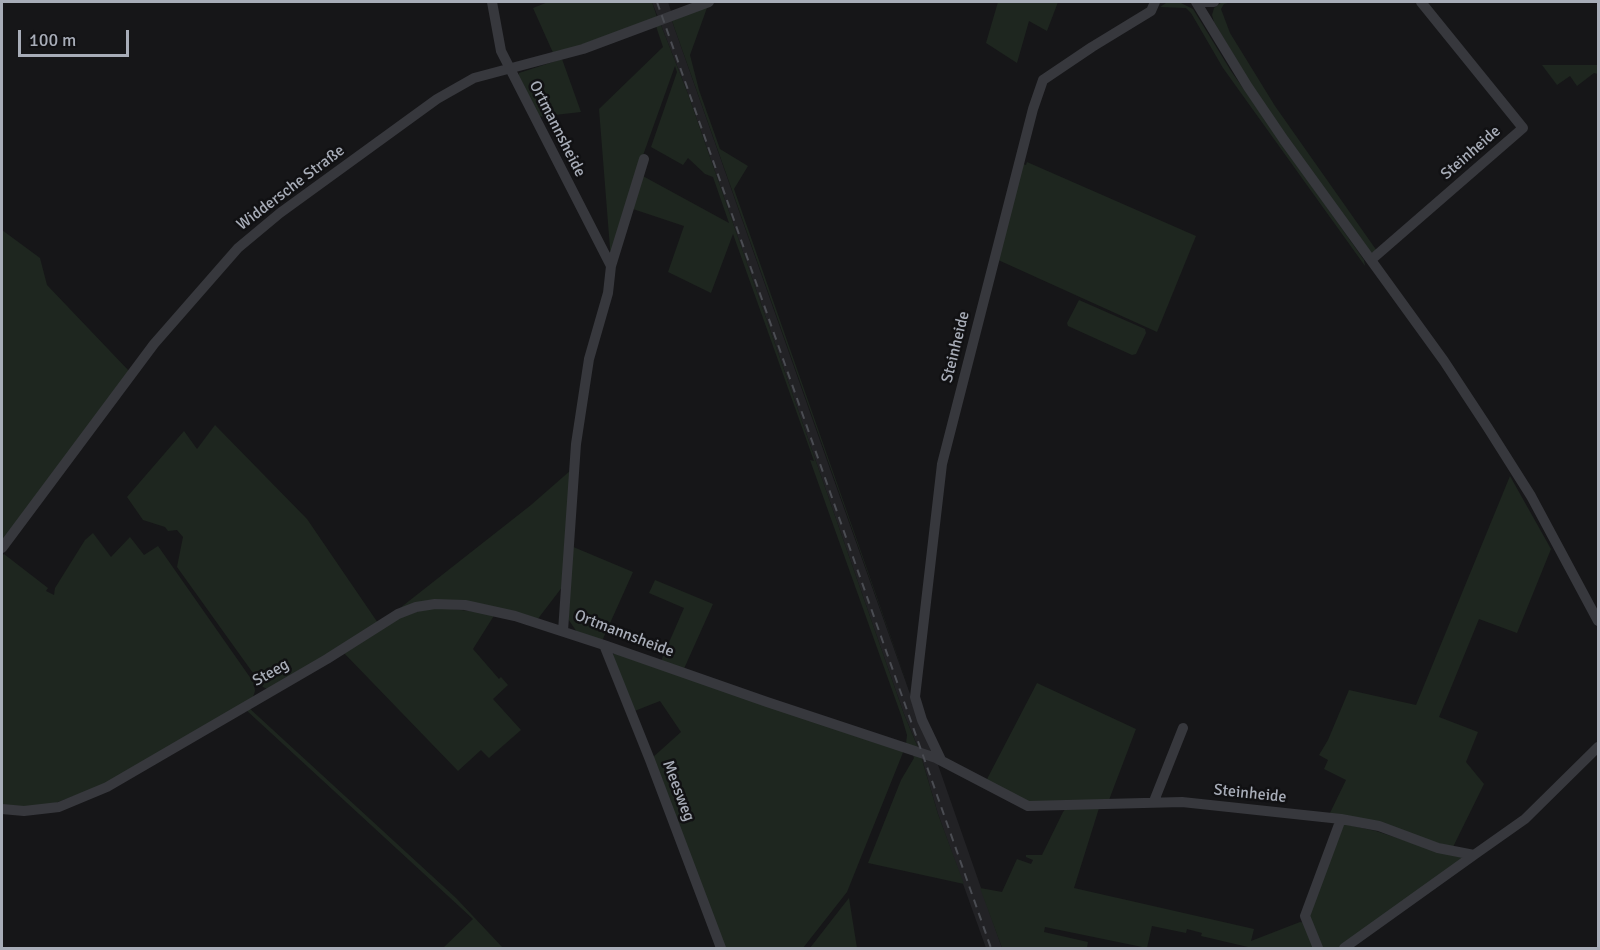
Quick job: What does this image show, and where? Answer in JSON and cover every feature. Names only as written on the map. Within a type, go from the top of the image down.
[{"type":"street","name":"Ortmannsheide","points":[[492,2],[501,51],[508,68],[611,266]]},
{"type":"street","name":"Widdersche Straße","points":[[2,548],[154,344],[238,248],[325,179],[437,99],[474,78],[583,49],[709,2]]},
{"type":"street","name":"Steinheide","points":[[941,760],[915,697],[942,464],[1033,110],[1043,80],[1151,11],[1155,2]]},
{"type":"street","points":[[1197,2],[1214,2]]},
{"type":"street","points":[[1197,2],[1278,131],[1444,362],[1488,428],[1531,496],[1599,621]]},
{"type":"street","name":"Steinheide","points":[[1371,260],[1523,128],[1421,2]]},
{"type":"street","name":"Ortmannsheide","points":[[644,159],[611,266],[608,293],[589,359],[576,444],[563,631],[918,753]]},
{"type":"street","name":"Steeg","points":[[2,809],[24,811],[59,807],[106,786],[327,658],[398,614],[416,607],[435,604],[465,605],[533,621],[563,631]]},
{"type":"street","name":"Meesweg","points":[[604,645],[722,948]]},
{"type":"street","points":[[1154,801],[1183,728]]},
{"type":"street","points":[[1344,948],[1525,819],[1599,747]]},
{"type":"street","name":"Steinheide","points":[[918,753],[941,760],[1028,806],[1182,802],[1341,819],[1378,826],[1437,848],[1474,855]]},
{"type":"street","points":[[1318,948],[1305,916],[1341,819]]},
{"type":"shaded area","points":[[548,2],[652,2],[657,17],[554,55],[533,8]]},
{"type":"shaded area","points":[[652,2],[668,2],[674,20],[672,21],[830,469],[1002,948],[986,948],[938,814],[920,752],[904,714],[688,94]]},
{"type":"shaded area","points":[[998,2],[1058,2],[1047,31],[1029,21],[1017,63],[986,43]]},
{"type":"shaded area","points":[[1222,2],[1232,2],[1224,4],[1221,9],[1230,33],[1275,106],[1377,251],[1371,253],[1266,110],[1214,22],[1212,15],[1214,8]]},
{"type":"shaded area","points":[[1166,3],[1181,3],[1193,9],[1231,71],[1364,260],[1365,266],[1223,68],[1191,13],[1186,8],[1160,7]]},
{"type":"shaded area","points":[[708,5],[690,55],[699,90],[720,149],[748,166],[734,189],[916,709],[672,21]]},
{"type":"shaded area","points":[[661,25],[688,94],[904,714],[919,750],[906,744],[907,735],[901,715],[810,460],[814,461],[733,234],[711,293],[668,272],[684,226],[630,208],[641,175],[729,223],[713,177],[705,174],[688,158],[683,165],[651,147],[677,72],[675,66],[637,172],[611,261],[599,109],[663,47],[656,26]]},
{"type":"shaded area","points":[[562,59],[581,112],[537,117],[518,80],[519,73]]},
{"type":"shaded area","points":[[1542,65],[1598,65],[1598,74],[1594,73],[1577,86],[1570,76],[1557,85]]},
{"type":"shaded area","points":[[1027,162],[1196,236],[1157,332],[996,259],[1021,163],[1026,165]]},
{"type":"shaded area","points":[[2,230],[40,258],[47,285],[129,371],[2,543]]},
{"type":"shaded area","points":[[1079,300],[1145,329],[1146,333],[1136,354],[1132,355],[1068,326],[1067,323]]},
{"type":"shaded area","points":[[215,425],[307,519],[378,623],[269,690],[263,687],[177,567],[183,537],[177,530],[168,531],[165,527],[143,520],[127,497],[184,431],[197,449]]},
{"type":"shaded area","points":[[571,470],[563,586],[537,620],[460,602],[395,612],[531,505]]},
{"type":"shaded area","points":[[1510,476],[1551,549],[1517,633],[1479,619],[1439,717],[1478,732],[1466,762],[1484,784],[1453,847],[1329,815],[1346,780],[1324,769],[1328,760],[1319,755],[1328,740],[1349,690],[1416,705]]},
{"type":"shaded area","points":[[93,533],[111,557],[130,537],[144,555],[158,546],[254,683],[255,691],[252,700],[106,784],[42,808],[2,806],[2,556],[4,554],[48,588],[46,591],[54,595],[55,588],[85,540]]},
{"type":"shaded area","points":[[571,546],[633,572],[602,641],[577,632],[568,619]]},
{"type":"shaded area","points":[[655,580],[713,604],[683,671],[660,663],[684,608],[649,593]]},
{"type":"shaded area","points":[[435,607],[495,614],[473,649],[499,679],[501,677],[508,685],[493,699],[521,730],[489,758],[481,750],[458,771],[343,652],[397,617]]},
{"type":"shaded area","points":[[615,653],[904,750],[847,892],[803,948],[724,948],[652,758],[681,732],[660,701],[632,712],[612,655]]},
{"type":"shaded area","points":[[1037,683],[1136,729],[1109,800],[1028,804],[986,781]]},
{"type":"shaded area","points":[[248,707],[456,898],[503,948],[443,948],[473,919],[245,709]]},
{"type":"shaded area","points":[[912,753],[921,756],[938,814],[964,884],[868,863],[901,780],[914,758]]},
{"type":"shaded area","points":[[1100,805],[1074,888],[1254,929],[1251,941],[1300,922],[1306,923],[1317,948],[1248,948],[1201,936],[1202,933],[1187,929],[1186,933],[1152,926],[1147,948],[1045,927],[1044,932],[1088,942],[1087,948],[1002,948],[980,888],[1002,892],[1017,859],[1031,864],[1033,860],[1026,855],[1042,855],[1067,807]]},
{"type":"shaded area","points":[[1344,824],[1376,831],[1437,851],[1468,857],[1341,948],[1320,948],[1308,912]]},
{"type":"shaded area","points":[[849,898],[857,948],[810,948],[845,903]]},
{"type":"railway","points":[[657,2],[991,948]]}]
